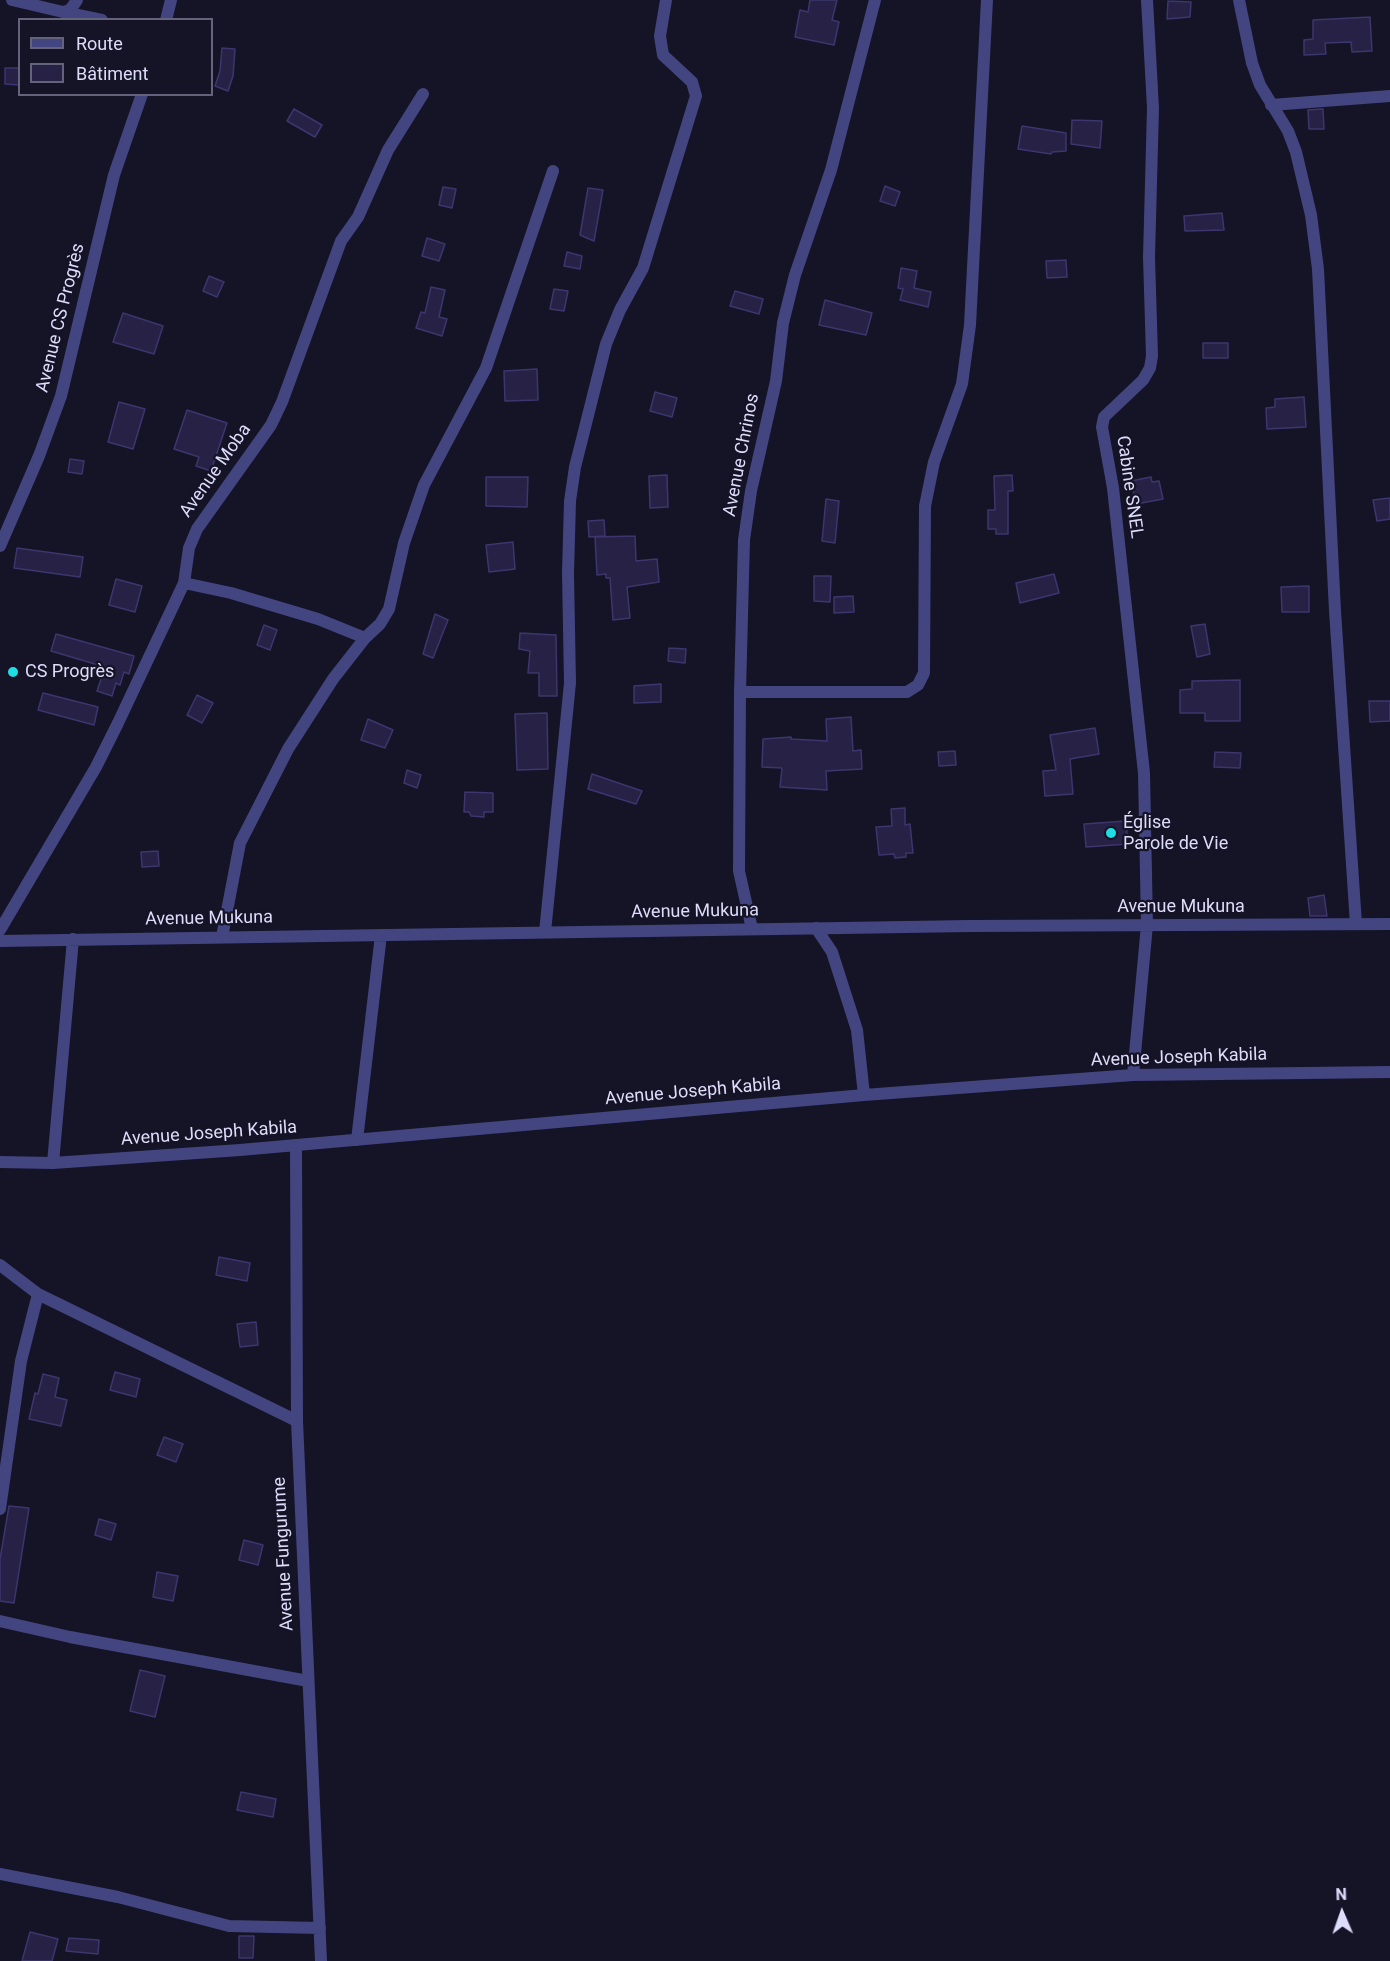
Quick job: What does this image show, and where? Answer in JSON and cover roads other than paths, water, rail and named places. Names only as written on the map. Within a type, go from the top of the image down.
[{"type":"street","points":[[12,0],[92,18]]},
{"type":"street","points":[[63,12],[70,10],[76,0]]},
{"type":"street","points":[[166,18],[171,0]]},
{"type":"street","points":[[545,932],[570,683],[568,573],[570,501],[575,467],[606,344],[620,310],[643,268],[696,96],[692,82],[663,55],[660,36],[666,0]]},
{"type":"street","name":"Avenue Chrinos","points":[[752,929],[739,871],[744,540],[751,491],[776,381],[783,323],[795,275],[831,170],[875,0]]},
{"type":"street","points":[[740,692],[907,692],[918,685],[924,673],[924,506],[934,462],[962,384],[970,325],[987,0]]},
{"type":"street","name":"Cabine SNEL","points":[[1133,1075],[1147,925],[1144,772],[1113,488],[1102,427],[1104,417],[1143,380],[1150,368],[1152,356],[1149,257],[1153,108],[1147,0]]},
{"type":"street","points":[[1239,0],[1252,63],[1271,105],[1288,131],[1296,152],[1311,215],[1318,269],[1335,611],[1356,924]]},
{"type":"street","name":"Avenue Moba","points":[[0,930],[96,767],[184,583],[189,548],[197,529],[271,425],[282,402],[341,241],[358,217],[388,150],[423,94]]},
{"type":"street","name":"Avenue CS Progrès","points":[[0,546],[39,456],[61,396],[114,175],[141,96]]},
{"type":"street","points":[[1271,105],[1390,96]]},
{"type":"street","points":[[222,937],[240,843],[288,748],[333,679],[364,638],[380,624],[389,609],[404,543],[424,485],[486,368],[553,171]]},
{"type":"street","points":[[184,583],[231,593],[318,619],[364,638]]},
{"type":"street","name":"Avenue Mukuna","points":[[0,941],[816,928],[1390,924]]},
{"type":"street","points":[[816,928],[832,952],[857,1029],[864,1095]]},
{"type":"street","points":[[357,1140],[381,935]]},
{"type":"street","points":[[53,1163],[73,939]]},
{"type":"street","name":"Avenue Joseph Kabila","points":[[0,1162],[53,1163],[296,1145],[864,1095],[1133,1075],[1390,1072]]},
{"type":"street","name":"Avenue Fungurume","points":[[296,1145],[297,1422],[321,1961]]},
{"type":"street","points":[[0,1265],[38,1294],[297,1422]]},
{"type":"street","points":[[0,1509],[21,1361],[38,1294]]},
{"type":"street","points":[[0,1621],[70,1637],[308,1681]]},
{"type":"street","points":[[0,1874],[118,1897],[229,1926],[320,1928]]},
{"type":"place","name":"CS Progrès","points":[[13,672]]},
{"type":"place","name":"Église Parole de Vie","points":[[1111,833]]}]
